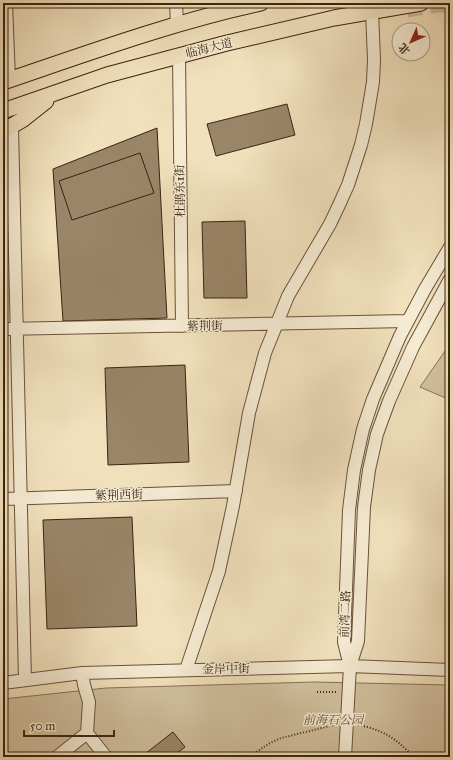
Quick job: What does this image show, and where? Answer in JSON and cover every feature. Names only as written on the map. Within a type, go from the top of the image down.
[{"type":"main road","points":[[5,80],[177,25],[261,3]]},
{"type":"main road","name":"临海大道","points":[[3,111],[107,75],[179,55],[280,30],[372,11],[421,3]]},
{"type":"main road","points":[[7,129],[55,93]]},
{"type":"street","points":[[5,80],[6,3]]},
{"type":"street","points":[[176,3],[177,25]]},
{"type":"street","points":[[186,670],[219,570],[236,491],[249,413],[265,353],[288,296],[330,224],[339,205],[348,185],[359,152],[366,124],[373,82],[374,60],[372,11]]},
{"type":"street","name":"杜鹃东1街","points":[[179,55],[182,326]]},
{"type":"street","points":[[7,129],[16,329],[25,680]]},
{"type":"street","name":"前湾二路","points":[[350,666],[344,642],[349,510],[354,470],[373,399],[385,368],[408,321],[450,247]]},
{"type":"street","name":"前湾二路","points":[[350,666],[358,641],[364,507],[369,470],[377,434],[400,375],[436,303],[450,279]]},
{"type":"street","name":"紫荆街","points":[[3,330],[408,321]]},
{"type":"street","name":"紫荆西街","points":[[3,499],[236,491]]},
{"type":"street","points":[[345,757],[350,666]]},
{"type":"street","name":"金岸中街","points":[[3,683],[82,673],[350,666],[450,670]]},
{"type":"street","points":[[82,673],[88,702],[87,733],[99,755]]},
{"type":"street","points":[[57,757],[87,733]]},
{"type":"path","points":[[317,692],[348,692]]},
{"type":"path","points":[[249,757],[270,743],[281,738],[347,723],[378,730],[397,741],[414,757]]},
{"type":"green space","points":[[450,344],[450,415],[448,399],[420,387]]},
{"type":"green space","name":"前海石公园","points":[[314,682],[450,685],[450,757],[3,757],[3,699],[106,688]]},
{"type":"building","points":[[287,104],[295,135],[216,156],[207,124]]},
{"type":"building","points":[[157,128],[167,318],[63,321],[53,169]]},
{"type":"building","points":[[140,153],[154,193],[72,220],[59,181]]},
{"type":"building","points":[[245,221],[247,298],[204,298],[202,222]]},
{"type":"building","points":[[185,365],[189,462],[108,465],[105,368]]},
{"type":"building","points":[[132,517],[137,626],[47,629],[43,520]]},
{"type":"building","points":[[173,732],[185,747],[172,757],[141,757]]},
{"type":"tunnel","points":[[407,10],[438,5],[450,5]]}]
